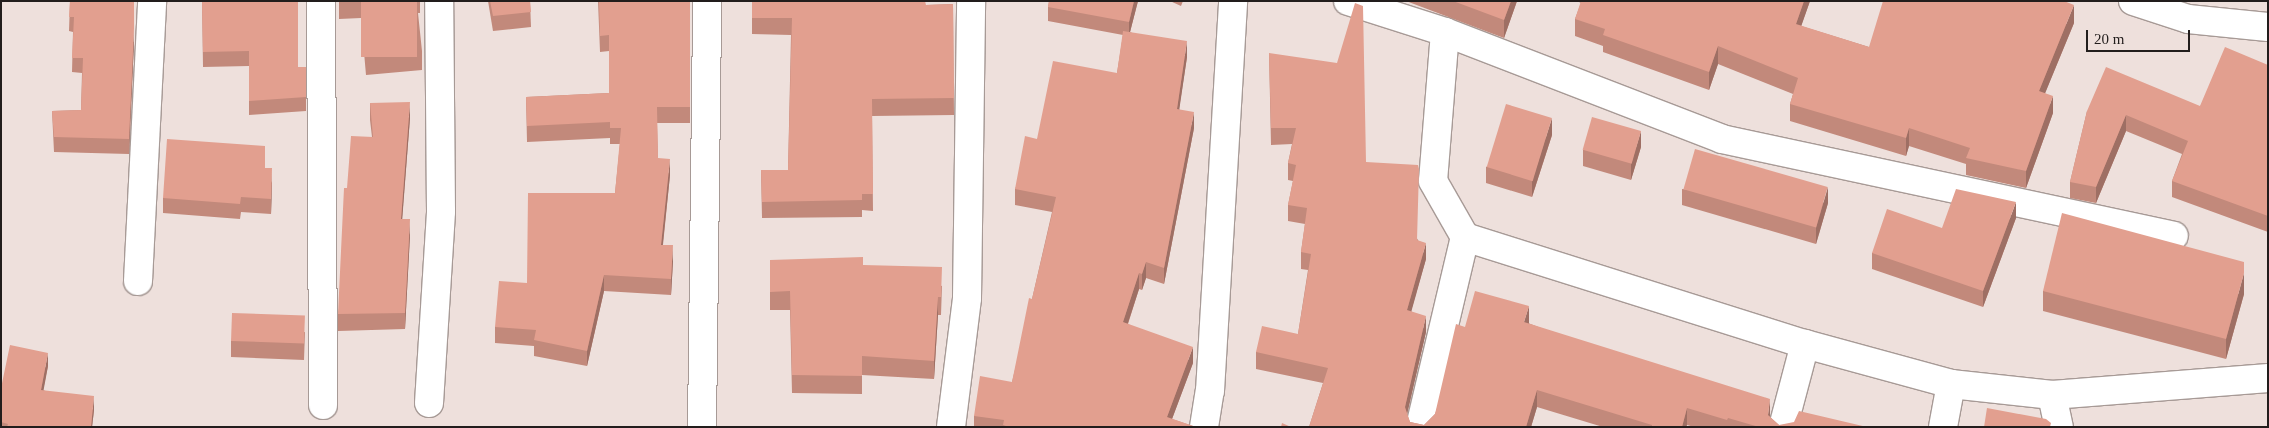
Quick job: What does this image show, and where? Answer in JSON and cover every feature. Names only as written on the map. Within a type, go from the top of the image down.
[{"type":"street","points":[[138,282],[152,1]]},
{"type":"street","points":[[321,1],[323,405]]},
{"type":"street","points":[[429,403],[441,211],[439,1]]},
{"type":"street","points":[[702,427],[708,1]]},
{"type":"street","points":[[952,427],[967,298],[971,1]]},
{"type":"street","points":[[1204,427],[1210,391],[1233,1]]},
{"type":"street","points":[[1348,1],[1445,32],[1722,139],[2174,236]]},
{"type":"street","points":[[2133,1],[2196,10],[2268,27]]},
{"type":"street","points":[[1445,32],[1432,181],[1465,237],[1805,344],[1951,384],[2052,395],[2268,378]]},
{"type":"street","points":[[1420,427],[1465,237]]},
{"type":"street","points":[[1783,427],[1805,344]]},
{"type":"street","points":[[1943,427],[1951,384]]},
{"type":"street","points":[[2052,395],[2059,427]]},
{"type":"building","points":[[70,1],[134,1],[129,139],[54,137],[52,111],[81,110],[83,58],[72,58],[74,17],[69,17]]},
{"type":"building","points":[[202,1],[298,1],[298,67],[306,67],[306,97],[249,101],[249,51],[203,52]]},
{"type":"building","points":[[361,1],[417,1],[417,57],[361,57]]},
{"type":"building","points":[[490,1],[530,1],[531,12],[493,16]]},
{"type":"building","points":[[599,1],[690,1],[690,107],[657,107],[658,158],[670,159],[661,245],[673,245],[671,279],[604,275],[587,351],[534,340],[536,330],[495,327],[499,281],[527,283],[528,193],[615,193],[621,128],[610,128],[610,122],[527,126],[526,97],[609,93],[609,35],[600,36]]},
{"type":"building","points":[[752,1],[925,1],[926,5],[953,4],[954,98],[872,99],[873,194],[862,194],[862,200],[762,202],[761,170],[788,170],[792,18],[752,18]]},
{"type":"building","points":[[1049,1],[1134,1],[1129,22],[1048,7]]},
{"type":"building","points":[[1453,1],[1511,1],[1504,20]]},
{"type":"building","points":[[1581,1],[1804,1],[1796,24],[1869,47],[1883,1],[2064,1],[2074,5],[2039,91],[2053,96],[2026,171],[1966,158],[1970,148],[1909,128],[1906,138],[1790,104],[1798,78],[1718,46],[1709,72],[1603,35],[1605,29],[1575,19]]},
{"type":"building","points":[[1355,3],[1363,6],[1366,162],[1418,165],[1419,169],[1417,240],[1426,243],[1407,310],[1426,316],[1405,407],[1410,422],[1424,425],[1435,414],[1456,324],[1465,327],[1475,291],[1529,306],[1524,322],[1770,399],[1768,415],[1779,425],[1794,422],[1799,411],[1867,427],[1759,427],[1687,408],[1682,427],[1652,427],[1652,425],[1537,390],[1526,427],[1309,427],[1328,368],[1256,352],[1262,326],[1298,334],[1311,254],[1301,252],[1307,208],[1288,205],[1296,165],[1288,163],[1296,128],[1271,128],[1269,53],[1337,63]]},
{"type":"building","points":[[1123,31],[1187,41],[1177,109],[1194,112],[1164,268],[1146,262],[1142,274],[1139,273],[1123,322],[1193,347],[1167,417],[1196,427],[1009,427],[1003,425],[1004,420],[974,416],[980,376],[1012,382],[1029,298],[1032,299],[1056,197],[1015,189],[1025,136],[1037,139],[1053,61],[1117,73]]},
{"type":"building","points":[[2225,47],[2268,65],[2268,216],[2172,181],[2188,141],[2126,115],[2096,187],[2070,182],[2087,111],[2106,67],[2200,106]]},
{"type":"building","points":[[410,102],[401,219],[410,219],[405,313],[338,314],[344,188],[347,188],[351,136],[373,137],[370,103]]},
{"type":"building","points":[[1506,104],[1552,118],[1533,181],[1487,167]]},
{"type":"building","points":[[1592,117],[1641,131],[1632,164],[1583,150]]},
{"type":"building","points":[[167,139],[265,146],[265,168],[272,168],[271,199],[241,197],[240,204],[163,198]]},
{"type":"building","points":[[1695,149],[1828,187],[1816,227],[1683,189]]},
{"type":"building","points":[[1956,189],[2016,202],[1983,291],[1872,253],[1887,209],[1942,228]]},
{"type":"building","points":[[2062,213],[2244,262],[2244,273],[2226,339],[2043,291]]},
{"type":"building","points":[[863,257],[863,265],[942,267],[941,297],[938,297],[934,361],[862,356],[862,376],[792,375],[790,291],[770,292],[770,260]]},
{"type":"building","points":[[232,313],[305,316],[304,344],[231,341]]},
{"type":"building","points":[[10,345],[48,353],[41,390],[94,396],[91,427],[7,427],[8,424],[1,422],[1,388]]},
{"type":"building","points":[[1987,408],[2046,419],[2051,423],[2050,427],[1984,427]]},
{"type":"building","points":[[1282,423],[1291,427],[1281,427]]}]
